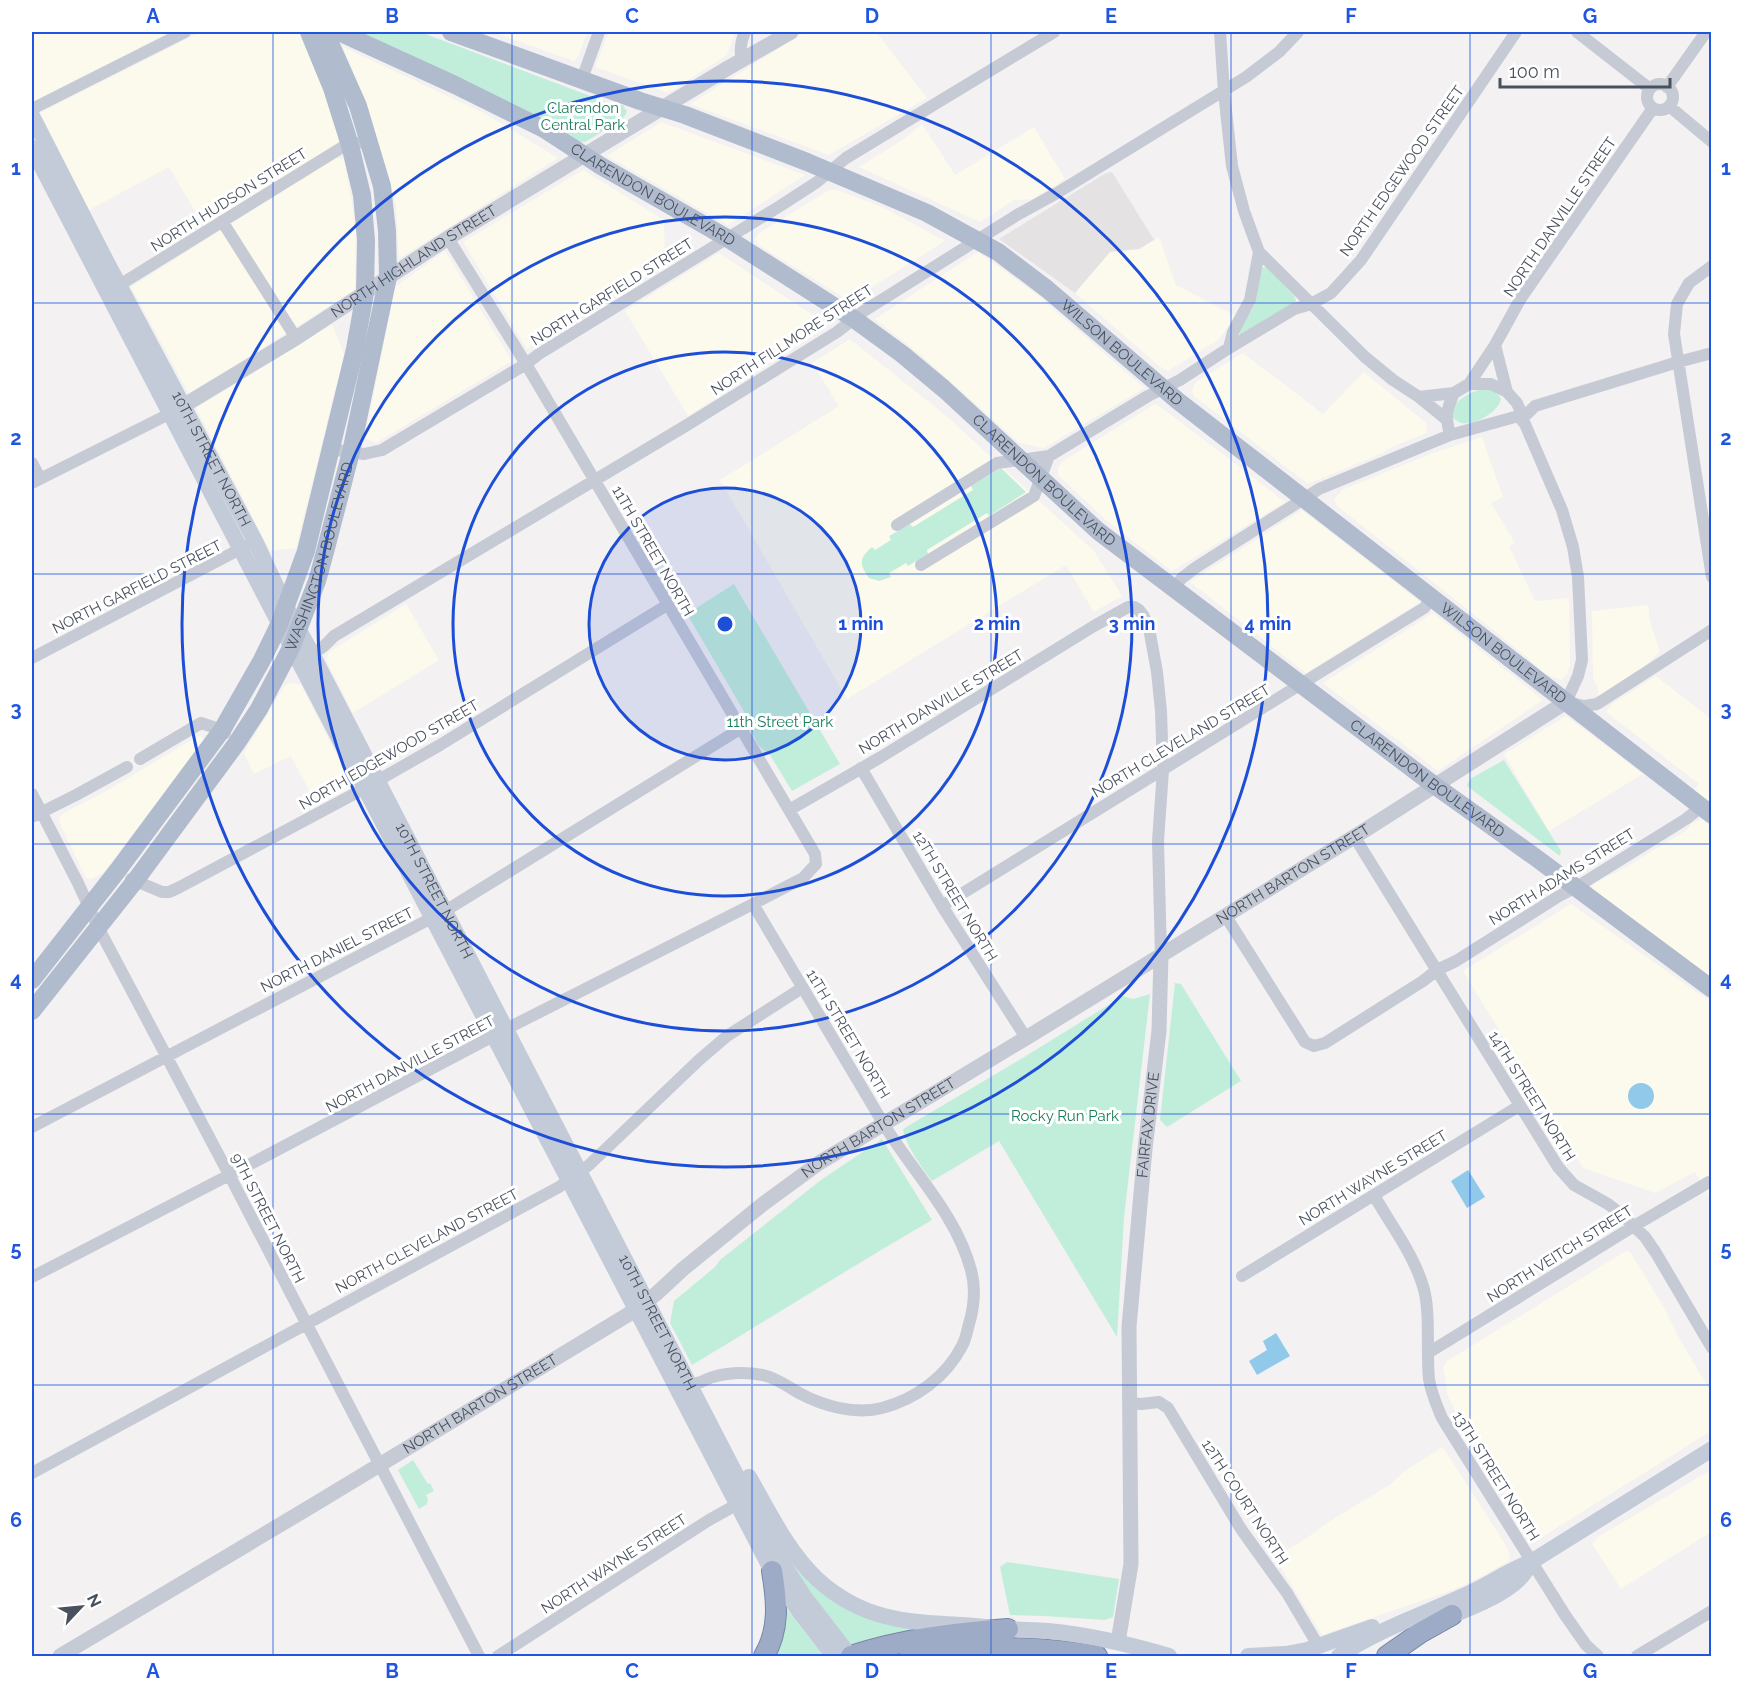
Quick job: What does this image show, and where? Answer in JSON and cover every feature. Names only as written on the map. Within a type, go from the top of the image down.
[{"type":"highway","points":[[764,1656],[771,1642],[777,1612],[772,1571]]},
{"type":"highway","points":[[1387,1656],[1455,1607]]},
{"type":"highway","points":[[850,1656],[908,1641],[951,1634],[1008,1629]]},
{"type":"highway","points":[[910,1656],[993,1648],[1034,1649],[1097,1656]]},
{"type":"main road","name":"WASHINGTON BOULEVARD","points":[[32,980],[118,870],[222,730],[279,625],[306,550],[355,349],[364,293],[365,215],[350,145],[332,88],[309,32]]},
{"type":"main road","name":"WASHINGTON BOULEVARD","points":[[33,1005],[135,881],[259,710],[295,640],[322,562],[351,452],[388,277],[382,186],[349,82],[325,32]]},
{"type":"main road","name":"CLARENDON BOULEVARD","points":[[339,32],[544,129],[584,156],[727,238],[854,319],[902,354],[944,389],[1098,531],[1434,785],[1712,989]]},
{"type":"main road","name":"WILSON BOULEVARD","points":[[451,32],[685,115],[830,171],[917,208],[998,252],[1047,289],[1162,389],[1706,811]]},
{"type":"main road","name":"10TH STREET NORTH","points":[[32,116],[113,289]]},
{"type":"main road","name":"10TH STREET NORTH","points":[[32,148],[113,289],[176,410],[240,550],[279,625],[311,652],[372,784]]},
{"type":"main road","name":"10TH STREET NORTH","points":[[176,410],[255,541],[286,607],[295,640],[687,1388],[742,1501],[772,1571],[794,1605],[832,1647],[850,1656]]},
{"type":"main road","points":[[687,1388],[717,1425],[794,1552],[808,1570],[833,1592],[862,1609],[891,1619],[912,1622],[1067,1633],[1118,1642],[1169,1656]]},
{"type":"main road","points":[[1339,1656],[1380,1632],[1491,1597],[1520,1579],[1532,1562],[1712,1449]]},
{"type":"main road","name":"10TH STREET NORTH","points":[[742,1501],[796,1585],[832,1647]]},
{"type":"main road","points":[[1248,1656],[1286,1654],[1319,1647],[1414,1611],[1455,1607]]},
{"type":"main road","points":[[1356,1656],[1455,1607]]},
{"type":"street","points":[[32,109],[185,32]]},
{"type":"street","points":[[582,79],[600,32]]},
{"type":"street","points":[[742,60],[741,44],[745,32]]},
{"type":"street","name":"NORTH HIGHLAND STREET","points":[[36,481],[176,410],[296,338],[448,238],[791,32]]},
{"type":"street","name":"NORTH GARFIELD STREET","points":[[330,449],[364,454],[381,450],[526,364],[817,182],[846,158],[1054,32]]},
{"type":"street","points":[[1220,32],[1232,166],[1244,211],[1259,252],[1365,357],[1446,419]]},
{"type":"street","name":"NORTH FILLMORE STREET","points":[[311,652],[322,649],[334,636],[687,425],[1017,215],[1224,92],[1254,73],[1298,32]]},
{"type":"street","name":"NORTH EDGEWOOD STREET","points":[[897,525],[997,463],[1049,456],[1294,309],[1311,304],[1331,293],[1361,260],[1516,32]]},
{"type":"street","points":[[1577,32],[1650,90]]},
{"type":"street","points":[[1667,87],[1706,32]]},
{"type":"street","points":[[1657,85],[1667,87],[1672,96],[1669,106],[1662,110],[1653,108],[1647,100],[1650,90],[1657,85]]},
{"type":"street","points":[[1669,106],[1712,142]]},
{"type":"street","name":"NORTH DANVILLE STREET","points":[[1469,384],[1495,345],[1521,298],[1653,108]]},
{"type":"street","name":"NORTH HUDSON STREET","points":[[113,289],[341,148],[369,140]]},
{"type":"street","points":[[222,220],[296,338]]},
{"type":"street","name":"11TH STREET NORTH","points":[[448,238],[526,364],[815,854],[816,864],[803,878]]},
{"type":"street","points":[[1229,348],[1233,332],[1250,300],[1259,252]]},
{"type":"street","points":[[1712,266],[1689,283],[1677,304],[1674,334],[1712,578]]},
{"type":"street","points":[[1495,345],[1507,392],[1526,424],[1562,510],[1573,547],[1578,577],[1582,660],[1578,676],[1566,702],[1584,706],[1597,704],[1712,630]]},
{"type":"street","points":[[1173,589],[1195,568],[1319,489],[1450,435],[1519,411],[1527,414],[1535,406],[1712,353]]},
{"type":"street","points":[[1419,397],[1454,393],[1469,384],[1491,384],[1507,392]]},
{"type":"street","points":[[1450,435],[1446,419],[1454,393]]},
{"type":"street","points":[[921,565],[1034,496],[1049,456]]},
{"type":"street","points":[[32,463],[36,481]]},
{"type":"street","name":"NORTH GARFIELD STREET","points":[[32,658],[255,541]]},
{"type":"street","name":"NORTH CLEVELAND STREET","points":[[942,906],[1302,685],[1424,608],[1432,598]]},
{"type":"street","name":"NORTH EDGEWOOD STREET","points":[[118,870],[135,881],[162,892],[169,892],[372,784],[440,745],[667,605]]},
{"type":"street","name":"NORTH DANVILLE STREET","points":[[789,810],[1094,626],[1128,607],[1139,610]]},
{"type":"street","name":"FAIRFAX DRIVE","points":[[1118,1642],[1131,1564],[1129,1327],[1145,1149],[1159,1031],[1161,955],[1158,841],[1162,770],[1161,711],[1149,628],[1139,610]]},
{"type":"street","name":"NORTH BARTON STREET","points":[[60,1656],[567,1353],[642,1305],[682,1269],[792,1181],[883,1123],[1026,1038],[1421,795],[1566,702]]},
{"type":"street","points":[[140,759],[201,723],[222,730],[236,744]]},
{"type":"street","name":"NORTH DANIEL STREET","points":[[32,1127],[439,915],[741,729]]},
{"type":"street","points":[[36,814],[127,767]]},
{"type":"street","name":"12TH STREET NORTH","points":[[861,768],[942,906],[1026,1038]]},
{"type":"street","name":"9TH STREET NORTH","points":[[32,794],[36,814],[89,907],[479,1656]]},
{"type":"street","name":"NORTH ADAMS STREET","points":[[1225,915],[1305,1042],[1314,1046],[1325,1043],[1437,970],[1456,961],[1686,819],[1706,811]]},
{"type":"street","name":"14TH STREET NORTH","points":[[1354,836],[1565,1177],[1608,1204],[1646,1238],[1712,1348]]},
{"type":"street","name":"NORTH DANVILLE STREET","points":[[32,1277],[803,878]]},
{"type":"street","name":"11TH STREET NORTH","points":[[687,1388],[724,1374],[738,1372],[778,1380],[821,1403],[853,1410],[879,1409],[903,1402],[932,1384],[950,1365],[963,1344],[972,1316],[974,1296],[971,1271],[961,1244],[947,1217],[883,1123],[753,904]]},
{"type":"street","name":"NORTH CLEVELAND STREET","points":[[32,1473],[549,1192],[575,1175],[633,1125],[699,1060],[727,1036],[802,988]]},
{"type":"street","name":"NORTH WAYNE STREET","points":[[1242,1276],[1519,1106]]},
{"type":"street","name":"NORTH VEITCH STREET","points":[[1428,1353],[1709,1182]]},
{"type":"street","name":"13TH STREET NORTH","points":[[1374,1195],[1413,1263],[1423,1287],[1431,1387],[1442,1418],[1579,1636],[1598,1656]]},
{"type":"street","name":"12TH COURT NORTH","points":[[1129,1403],[1160,1402],[1168,1408],[1241,1529],[1287,1593],[1319,1647]]},
{"type":"street","name":"NORTH WAYNE STREET","points":[[498,1656],[742,1501]]},
{"type":"street","points":[[1637,1656],[1712,1611]]},
{"type":"shaded area","points":[[32,32],[170,32],[34,101],[32,97]]},
{"type":"shaded area","points":[[201,32],[299,32],[336,120],[339,143],[205,228],[169,167],[89,210],[40,113]]},
{"type":"shaded area","points":[[492,32],[587,32],[578,57],[574,61]]},
{"type":"shaded area","points":[[609,32],[735,32],[727,55],[668,93],[595,67]]},
{"type":"shaded area","points":[[805,32],[876,32],[927,98],[829,155],[690,104]]},
{"type":"shaded area","points":[[343,47],[484,113],[558,158],[399,259],[396,204],[368,108]]},
{"type":"shaded area","points":[[661,122],[805,175],[728,225],[607,156]]},
{"type":"shaded area","points":[[922,124],[955,175],[1034,127],[1065,179],[1033,199],[1014,200],[980,222],[859,167],[904,139]]},
{"type":"shaded area","points":[[335,158],[344,159],[356,227],[355,290],[189,394],[131,287]]},
{"type":"shaded area","points":[[583,170],[664,220],[665,264],[527,349],[463,242]]},
{"type":"shaded area","points":[[1112,172],[1154,240],[1139,249],[1110,252],[1075,293],[999,239],[1106,173]]},
{"type":"shaded area","points":[[829,190],[837,190],[882,207],[945,241],[850,301],[760,246],[755,240],[758,234]]},
{"type":"shaded area","points":[[1159,237],[1176,285],[1234,315],[1218,340],[1168,371],[1159,366],[1075,293],[1110,252],[1139,249]]},
{"type":"shaded area","points":[[445,251],[512,361],[376,443],[365,438],[395,287]]},
{"type":"shaded area","points":[[978,252],[1035,293],[1144,388],[1044,448],[1019,443],[922,356],[875,319]]},
{"type":"shaded area","points":[[719,253],[828,325],[688,416],[625,311]]},
{"type":"shaded area","points":[[332,324],[344,354],[296,548],[270,551],[196,408]]},
{"type":"shaded area","points":[[850,339],[944,414],[1094,551],[1122,596],[1094,612],[1066,565],[847,699],[720,480],[839,406],[812,363]]},
{"type":"shaded area","points":[[1243,353],[1323,414],[1364,372],[1426,423],[1427,433],[1308,484],[1194,396],[1192,390],[1196,382]]},
{"type":"shaded area","points":[[1155,404],[1285,502],[1172,571],[1107,521],[1058,475],[1058,467],[1063,461]]},
{"type":"shaded area","points":[[1482,437],[1503,497],[1491,503],[1515,543],[1509,546],[1535,601],[1569,598],[1570,665],[1567,674],[1561,680],[1545,674],[1521,652],[1337,506],[1334,500],[1342,490],[1430,454]]},
{"type":"shaded area","points":[[1302,510],[1420,602],[1306,673],[1190,582]]},
{"type":"shaded area","points":[[406,604],[439,660],[353,713],[326,660],[329,652]]},
{"type":"shaded area","points":[[1648,605],[1650,621],[1660,652],[1646,665],[1598,697],[1598,688],[1593,679],[1592,611]]},
{"type":"shaded area","points":[[1433,613],[1543,700],[1438,771],[1323,683]]},
{"type":"shaded area","points":[[1656,676],[1711,719],[1711,805],[1694,790],[1699,784],[1606,712],[1612,704]]},
{"type":"shaded area","points":[[290,683],[301,685],[353,787],[317,805],[291,756],[254,774],[244,753],[285,685]]},
{"type":"shaded area","points":[[1566,716],[1643,774],[1549,831],[1504,754]]},
{"type":"shaded area","points":[[200,736],[203,742],[103,873],[92,879],[86,878],[60,824],[59,818],[62,814],[110,789]]},
{"type":"shaded area","points":[[1704,818],[1712,824],[1711,979],[1593,891],[1592,887]]},
{"type":"shaded area","points":[[1571,904],[1711,1002],[1711,1199],[1695,1172],[1655,1193],[1583,1168],[1463,971]]},
{"type":"shaded area","points":[[1626,1251],[1630,1252],[1665,1309],[1679,1338],[1711,1392],[1711,1431],[1536,1541],[1466,1430],[1448,1397],[1443,1368],[1447,1361]]},
{"type":"shaded area","points":[[1443,1447],[1507,1547],[1510,1558],[1475,1580],[1450,1591],[1322,1635],[1275,1558],[1391,1484],[1406,1470]]},
{"type":"shaded area","points":[[1711,1470],[1711,1532],[1621,1589],[1592,1544],[1598,1537]]},
{"type":"green space","name":"Clarendon Central Park","points":[[350,32],[420,32],[614,105],[623,105],[627,112],[620,121],[585,142],[579,142],[546,121]]},
{"type":"green space","points":[[1263,267],[1269,268],[1295,297],[1296,302],[1240,335],[1239,332],[1256,301],[1259,276]]},
{"type":"green space","points":[[1482,389],[1493,391],[1501,399],[1490,414],[1470,423],[1459,422],[1453,417],[1451,412],[1458,402]]},
{"type":"green space","points":[[1001,468],[1026,492],[989,516],[987,513],[927,550],[928,554],[908,566],[906,563],[889,573],[891,577],[879,581],[869,578],[863,569],[862,561],[872,547],[875,550],[891,540],[889,536],[910,524],[913,527],[973,490],[971,486]]},
{"type":"green space","name":"11th Street Park","points":[[734,584],[840,764],[792,791],[770,755],[759,746],[752,733],[749,720],[687,614]]},
{"type":"green space","points":[[1504,760],[1561,851],[1560,856],[1467,786],[1470,779]]},
{"type":"green space","points":[[1175,983],[1181,984],[1241,1081],[1167,1127],[1160,1120]]},
{"type":"green space","name":"Rocky Run Park","points":[[1150,994],[1124,1217],[1117,1337],[999,1141],[932,1181],[910,1148],[903,1129],[1123,996],[1133,999]]},
{"type":"green space","points":[[882,1139],[932,1220],[692,1365],[670,1323],[674,1301],[715,1267],[720,1260],[821,1180]]},
{"type":"green space","points":[[413,1460],[434,1491],[426,1495],[427,1504],[419,1509],[398,1470]]},
{"type":"green space","points":[[780,1542],[798,1567],[916,1629],[875,1638],[827,1656],[770,1656],[782,1610],[787,1609],[820,1651],[805,1592]]},
{"type":"green space","points":[[1007,1562],[1119,1579],[1113,1617],[1105,1620],[1010,1615],[1000,1567]]},
{"type":"water","points":[[1641,1083],[1650,1087],[1654,1096],[1650,1105],[1641,1109],[1632,1105],[1628,1096],[1632,1087]]},
{"type":"water","points":[[1468,1170],[1485,1197],[1467,1208],[1451,1181]]},
{"type":"water","points":[[1276,1333],[1290,1356],[1257,1375],[1249,1361],[1267,1350],[1263,1341]]}]
